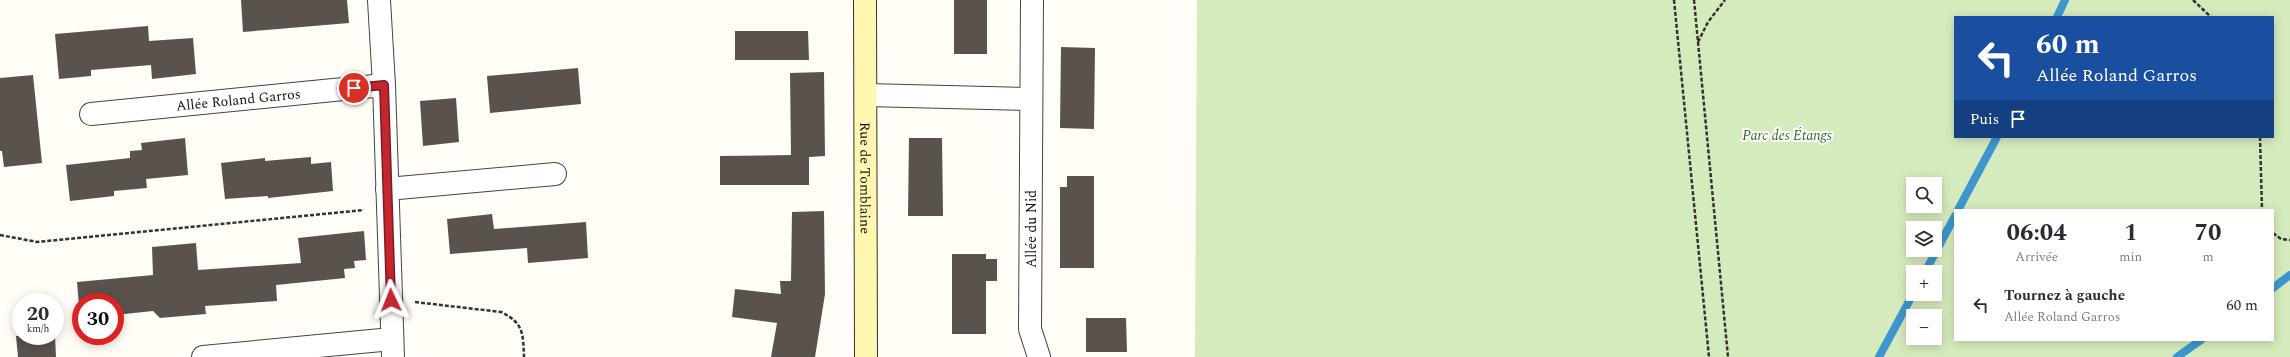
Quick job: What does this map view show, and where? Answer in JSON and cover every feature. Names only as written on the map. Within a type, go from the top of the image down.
[{"type":"main road","name":"Rue de Tomblaine","points":[[865,0],[866,357]]},
{"type":"street","points":[[203,357],[392,348],[384,85],[379,0]]},
{"type":"street","name":"Allée du Nid","points":[[1032,0],[1030,329],[1039,357]]},
{"type":"street","name":"Allée Roland Garros","points":[[91,114],[384,85]]},
{"type":"street","points":[[866,95],[1031,100]]},
{"type":"street","points":[[388,198],[555,174]]},
{"type":"path","points":[[1674,0],[1709,357]]},
{"type":"path","points":[[1694,0],[1728,357]]},
{"type":"path","points":[[1698,43],[1708,22],[1725,0]]},
{"type":"path","points":[[2193,0],[2210,16]]},
{"type":"path","points":[[2260,138],[2262,209]]},
{"type":"path","points":[[0,235],[37,242],[388,198]]},
{"type":"path","points":[[2274,235],[2281,239],[2290,240]]},
{"type":"path","points":[[391,300],[501,312],[519,324],[523,337],[524,357]]},
{"type":"green space","name":"Parc des Étangs","points":[[1197,0],[2290,0],[2290,357],[1195,357]]},
{"type":"building","points":[[241,0],[347,0],[349,23],[243,32]]},
{"type":"building","points":[[954,0],[987,0],[987,54],[954,54]]},
{"type":"building","points":[[148,26],[149,41],[193,38],[196,74],[152,79],[151,65],[91,70],[91,76],[59,79],[55,34]]},
{"type":"building","points":[[735,31],[808,31],[809,60],[735,60]]},
{"type":"building","points":[[1061,47],[1095,48],[1094,129],[1060,128]]},
{"type":"building","points":[[578,68],[581,104],[490,113],[487,76]]},
{"type":"building","points":[[824,72],[825,156],[809,157],[809,185],[720,185],[720,156],[791,155],[790,73]]},
{"type":"building","points":[[33,75],[42,163],[4,167],[2,151],[0,151],[0,78]]},
{"type":"building","points":[[456,98],[459,142],[423,146],[420,101]]},
{"type":"building","points":[[185,138],[188,175],[146,179],[147,188],[114,191],[114,196],[70,201],[66,165],[130,158],[130,151],[142,150],[141,143]]},
{"type":"building","points":[[909,138],[942,138],[943,216],[908,216]]},
{"type":"building","points":[[311,157],[311,164],[331,162],[333,191],[268,198],[268,196],[225,199],[221,163],[265,158],[265,161]]},
{"type":"building","points":[[1067,176],[1094,176],[1094,268],[1060,268],[1060,187],[1067,187]]},
{"type":"building","points":[[824,211],[825,294],[815,357],[771,357],[777,323],[732,317],[735,289],[781,294],[780,281],[791,281],[792,212]]},
{"type":"building","points":[[492,214],[494,229],[586,222],[588,258],[528,263],[527,248],[450,254],[447,219]]},
{"type":"building","points":[[364,231],[366,260],[354,261],[355,268],[344,269],[345,278],[276,285],[277,301],[205,306],[206,314],[160,318],[153,311],[124,314],[124,293],[78,293],[77,282],[153,275],[152,247],[196,243],[198,270],[301,263],[298,238]]},
{"type":"building","points":[[952,254],[986,254],[986,259],[997,259],[997,281],[986,281],[986,334],[952,334]]},
{"type":"building","points":[[1086,318],[1126,318],[1127,352],[1086,352]]},
{"type":"building","points":[[17,345],[55,345],[56,357],[18,357]]},
{"type":"waterway","points":[[2057,16],[2065,0]]},
{"type":"waterway","points":[[1959,209],[1996,138]]},
{"type":"waterway","points":[[1929,265],[1954,218]]},
{"type":"waterway","points":[[2274,287],[2290,275]]},
{"type":"waterway","points":[[1879,357],[1909,301]]},
{"type":"waterway","points":[[2177,357],[2200,341]]},
{"type":"route","points":[[354,88],[384,85],[391,300]]}]
